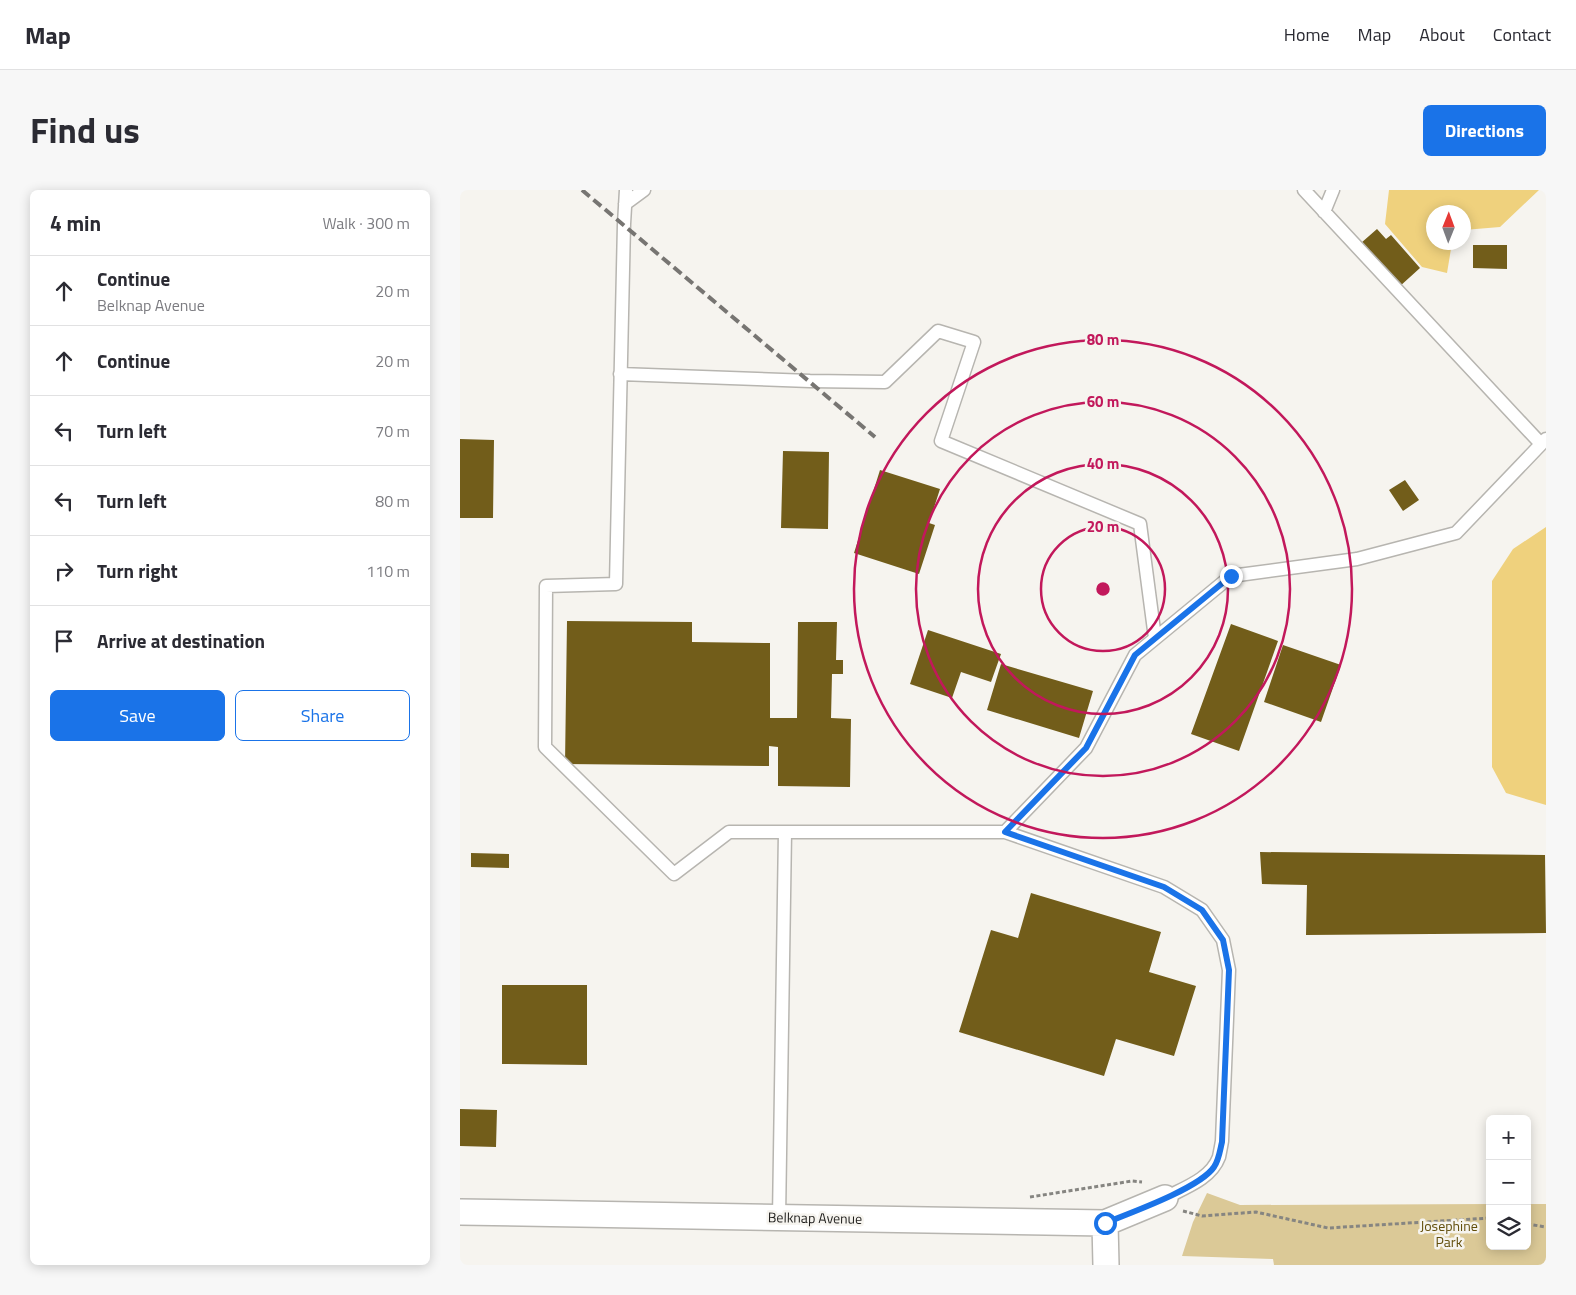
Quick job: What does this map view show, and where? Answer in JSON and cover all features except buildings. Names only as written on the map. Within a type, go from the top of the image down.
[{"type":"street","name":"Belknap Avenue","points":[[460,1212],[1105,1223],[1165,1198]]},
{"type":"street","points":[[1105,1223],[1106,1265]]},
{"type":"lane","points":[[626,190],[616,584],[546,586],[545,747],[674,874],[729,832],[1005,832],[1164,887],[1202,910],[1223,940],[1229,970],[1222,1142],[1219,1157],[1214,1167],[1204,1177],[1165,1198]]},
{"type":"lane","points":[[625,204],[644,190]]},
{"type":"lane","points":[[1005,832],[1086,748],[1135,655],[1231,576],[1357,559],[1456,533],[1543,442],[1304,190]]},
{"type":"lane","points":[[1324,212],[1333,190]]},
{"type":"lane","points":[[620,374],[885,382],[938,331],[974,342],[941,441],[1140,524],[1155,638]]},
{"type":"lane","points":[[779,1218],[785,832]]},
{"type":"path","points":[[1531,1225],[1546,1227]]},
{"type":"green space","name":"Josephine Park","points":[[1207,1193],[1240,1205],[1486,1204],[1486,1250],[1531,1250],[1531,1204],[1546,1204],[1546,1265],[1274,1265],[1273,1259],[1182,1256],[1193,1222]]},
{"type":"shaded area","points":[[1389,190],[1539,190],[1500,227],[1471,229],[1471,205],[1426,205],[1426,250],[1451,250],[1447,273],[1422,267],[1385,224]]},
{"type":"shaded area","points":[[1546,527],[1546,805],[1506,793],[1492,767],[1492,581],[1513,549]]},
{"type":"railway","points":[[582,190],[875,437]]},
{"type":"route","points":[[1105,1223],[1165,1198],[1204,1177],[1214,1167],[1219,1157],[1222,1142],[1229,970],[1223,940],[1202,910],[1164,887],[1005,832],[1086,748],[1135,655],[1231,576]]}]
